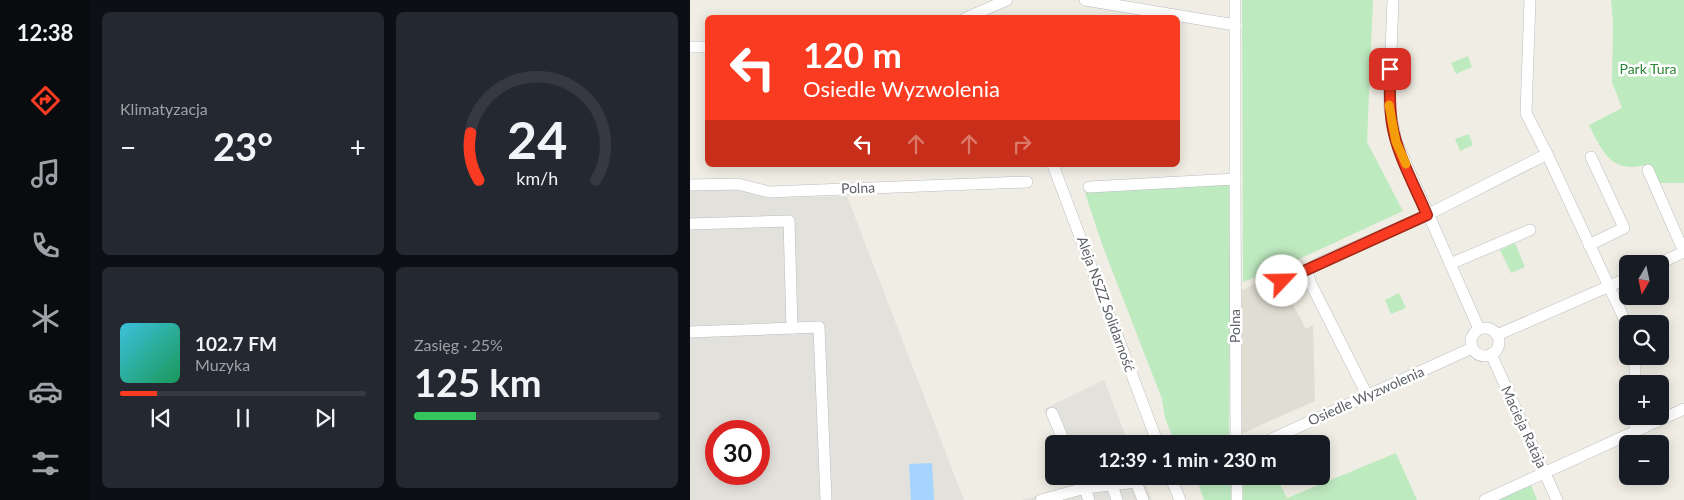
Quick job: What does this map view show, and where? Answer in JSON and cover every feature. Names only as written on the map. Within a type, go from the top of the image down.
[{"type":"street","points":[[973,15],[1007,0]]},
{"type":"street","points":[[1085,0],[1175,15]]},
{"type":"street","name":"Polna","points":[[1235,0],[1236,435]]},
{"type":"street","points":[[1393,0],[1389,104],[1396,142],[1479,329]]},
{"type":"street","points":[[1530,0],[1526,113],[1622,315]]},
{"type":"street","points":[[1180,16],[1235,25]]},
{"type":"street","points":[[690,48],[705,47]]},
{"type":"street","points":[[1282,281],[1298,272],[1307,271],[1319,263],[1427,215],[1547,154]]},
{"type":"street","points":[[1589,245],[1624,228],[1592,157]]},
{"type":"street","name":"Aleja NSZZ Solidarność","points":[[1054,167],[1155,435]]},
{"type":"street","points":[[1648,170],[1684,252],[1669,259]]},
{"type":"street","points":[[1089,187],[1235,179]]},
{"type":"street","name":"Polna","points":[[690,185],[738,184],[769,192],[1027,182]]},
{"type":"street","points":[[690,224],[789,221],[792,328]]},
{"type":"street","points":[[1450,264],[1530,230]]},
{"type":"street","points":[[1307,271],[1310,282],[1368,395]]},
{"type":"street","points":[[1498,335],[1619,282]]},
{"type":"street","points":[[690,332],[819,327],[826,500]]},
{"type":"street","points":[[1489,328],[1498,335],[1498,346],[1491,354],[1480,355],[1472,348],[1472,337],[1479,329],[1489,328]]},
{"type":"street","name":"Osiedle Wyzwolenia","points":[[1281,435],[1472,348]]},
{"type":"street","name":"Macieja Rataja","points":[[1491,354],[1557,500]]},
{"type":"street","points":[[1485,500],[1544,471],[1684,409]]},
{"type":"street","points":[[1052,413],[1062,435]]},
{"type":"street","points":[[1636,425],[1636,430]]},
{"type":"street","points":[[1084,485],[1089,500]]},
{"type":"street","points":[[1041,500],[1060,498],[1085,488],[1112,485],[1117,500]]},
{"type":"street","points":[[1137,485],[1143,500]]},
{"type":"street","points":[[1175,485],[1180,500]]},
{"type":"street","points":[[1236,485],[1236,500]]},
{"type":"shaded area","points":[[740,189],[766,198],[847,196],[964,500],[690,500],[690,191]]},
{"type":"shaded area","points":[[1277,274],[1306,329],[1313,325],[1315,401],[1241,434],[1242,290]]},
{"type":"shaded area","points":[[1104,380],[1125,435],[1056,435],[1044,409]]},
{"type":"shaded area","points":[[1074,485],[1146,485],[1152,500],[1022,500]]},
{"type":"green space","points":[[1242,0],[1373,0],[1367,142],[1403,211],[1297,260],[1243,282]]},
{"type":"green space","name":"Park Tura","points":[[1611,0],[1684,0],[1684,183],[1656,183],[1648,164],[1636,167],[1617,164],[1604,153],[1589,125],[1622,108],[1612,82],[1613,22]]},
{"type":"green space","points":[[1468,56],[1472,67],[1456,74],[1451,63]]},
{"type":"green space","points":[[1469,134],[1473,145],[1460,151],[1455,139]]},
{"type":"green space","points":[[1231,182],[1229,435],[1172,435],[1165,418],[1162,399],[1103,247],[1085,193]]},
{"type":"green space","points":[[1515,243],[1525,267],[1511,273],[1500,250]]},
{"type":"green space","points":[[1399,293],[1406,308],[1391,314],[1385,300]]},
{"type":"green space","points":[[1396,453],[1417,500],[1204,500],[1199,485],[1280,485],[1287,498],[1318,485],[1330,485],[1330,480]]},
{"type":"green space","points":[[1531,485],[1537,500],[1498,500]]},
{"type":"water","points":[[932,463],[934,500],[911,500],[909,464]]},
{"type":"slow traffic","points":[[1389,105],[1396,142],[1406,164]]},
{"type":"route","points":[[1282,281],[1298,272],[1307,271],[1319,263],[1427,215],[1396,142],[1389,104],[1390,69]]}]
